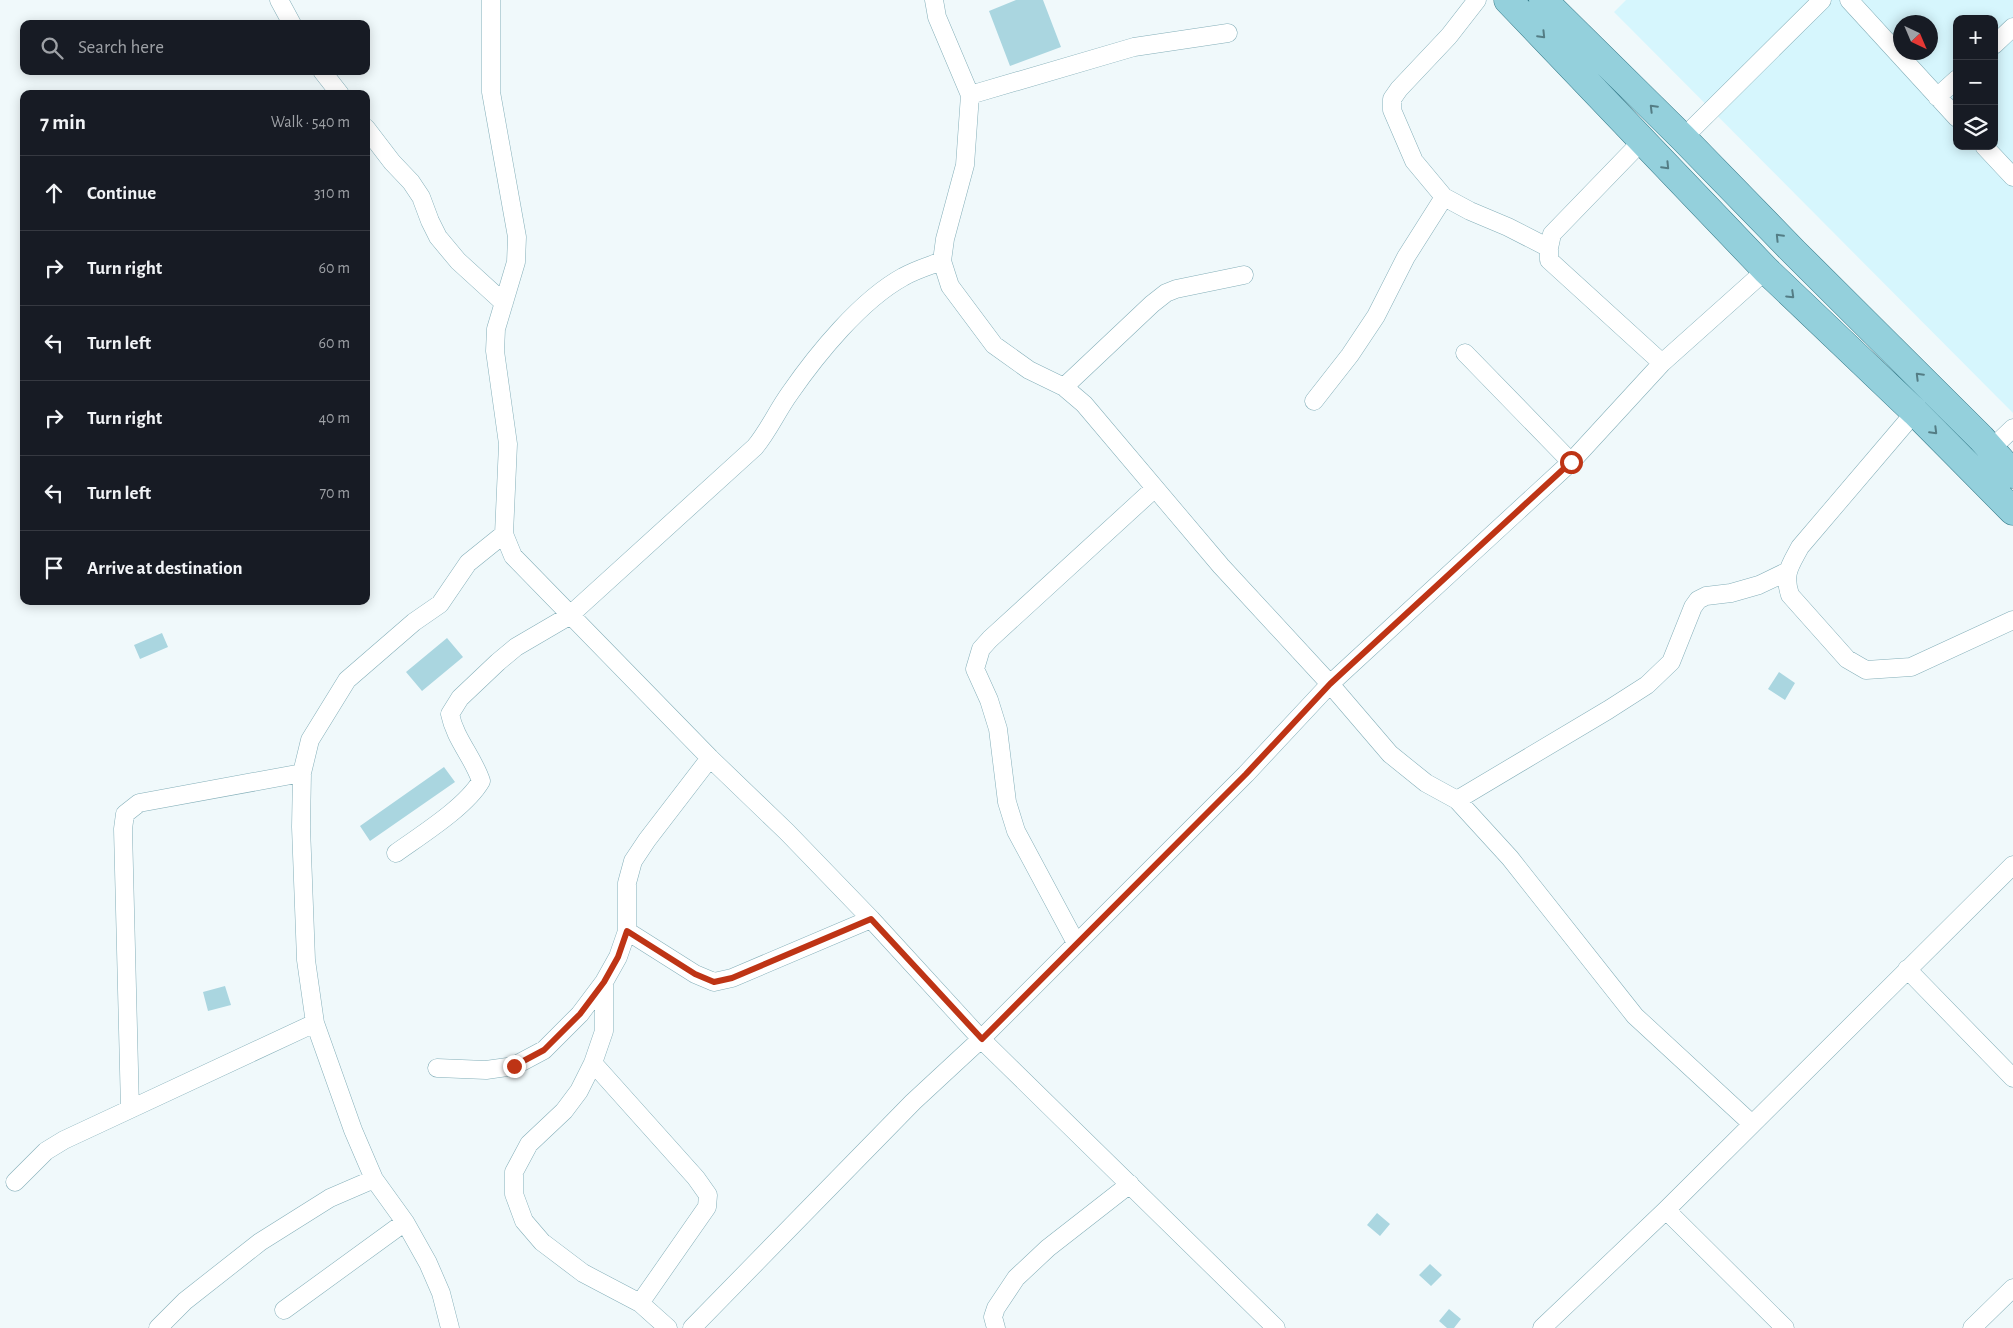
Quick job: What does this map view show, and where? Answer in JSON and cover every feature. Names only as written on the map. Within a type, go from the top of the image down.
[{"type":"main road","points":[[1508,0],[1766,270],[1915,412],[2013,512]]},
{"type":"main road","points":[[1543,0],[1981,438],[2013,474]]},
{"type":"main road","points":[[1970,468],[1990,450]]},
{"type":"street","points":[[279,0],[290,20]]},
{"type":"street","points":[[491,0],[491,92],[517,238],[516,262],[496,329],[495,351],[508,444],[504,534],[513,556],[710,758],[787,832],[982,1039],[1276,1328]]},
{"type":"street","points":[[934,0],[937,16],[970,95],[965,165],[945,239],[942,261],[950,286],[994,345],[1029,370],[1064,387],[1084,404],[1221,566],[1330,684],[1390,754],[1426,783],[1458,800],[1510,858],[1635,1016],[1752,1124]]},
{"type":"street","points":[[1477,0],[1449,36],[1399,89],[1392,99],[1392,110],[1414,161],[1444,197],[1549,248]]},
{"type":"street","points":[[1683,138],[1822,0]]},
{"type":"street","points":[[1849,0],[1953,114]]},
{"type":"street","points":[[1998,41],[2013,28]]},
{"type":"street","points":[[970,95],[1134,47],[1228,33]]},
{"type":"street","points":[[325,75],[337,90]]},
{"type":"street","points":[[1938,97],[1953,83]]},
{"type":"street","points":[[370,133],[392,162],[411,182],[421,197],[438,237],[458,261],[504,303]]},
{"type":"street","points":[[1642,141],[1552,234],[1549,260],[1662,363]]},
{"type":"street","points":[[1988,150],[2013,177]]},
{"type":"street","points":[[1314,402],[1350,355],[1376,316],[1406,257],[1444,197]]},
{"type":"street","points":[[396,854],[456,808],[476,789],[481,781],[453,726],[450,714],[460,698],[516,647],[570,616],[755,447],[768,432],[788,394],[814,360],[868,300],[904,276],[942,261]]},
{"type":"street","points":[[692,1328],[913,1102],[982,1039],[1246,774],[1330,684],[1571,462],[1662,363],[1766,270]]},
{"type":"street","points":[[1064,387],[1166,293],[1176,289],[1244,275]]},
{"type":"street","points":[[1465,353],[1571,462]]},
{"type":"street","points":[[1915,412],[1800,547],[1786,572],[1790,595],[1847,659],[1866,670],[1911,667],[2013,620]]},
{"type":"street","points":[[1990,450],[2013,428]]},
{"type":"street","points":[[1076,943],[1016,831],[1007,802],[998,729],[976,668],[982,649],[990,639],[1155,488]]},
{"type":"street","points":[[450,1328],[441,1292],[428,1263],[405,1222],[374,1179],[353,1130],[315,1023],[306,960],[301,826],[302,773],[310,740],[347,680],[414,622],[440,604],[468,563],[504,534]]},
{"type":"street","points":[[1458,800],[1608,710],[1647,684],[1671,662],[1693,607],[1698,600],[1706,596],[1731,594],[1759,585],[1786,572]]},
{"type":"street","points":[[436,1068],[486,1070],[514,1066],[544,1050],[580,1014],[604,982],[618,957],[627,931],[627,882],[633,861],[710,758]]},
{"type":"street","points":[[130,1109],[123,829],[125,814],[139,804],[302,773]]},
{"type":"street","points":[[1542,1328],[1666,1210],[2013,865]]},
{"type":"street","points":[[627,931],[695,974],[714,982],[732,978],[871,919]]},
{"type":"street","points":[[1907,969],[2013,1078]]},
{"type":"street","points":[[604,982],[604,1031],[593,1063],[579,1091],[564,1111],[529,1144],[514,1172],[514,1194],[524,1221],[542,1242],[583,1273],[640,1303],[668,1328]]},
{"type":"street","points":[[15,1182],[46,1150],[64,1140],[315,1023]]},
{"type":"street","points":[[593,1063],[696,1178],[708,1196],[707,1207],[640,1303]]},
{"type":"street","points":[[158,1328],[185,1301],[260,1242],[330,1198],[374,1179]]},
{"type":"street","points":[[996,1328],[993,1317],[996,1308],[1016,1278],[1048,1248],[1130,1184]]},
{"type":"street","points":[[1666,1210],[1785,1328]]},
{"type":"street","points":[[284,1310],[405,1222]]},
{"type":"street","points":[[1972,1328],[2013,1288]]},
{"type":"shaded area","points":[[1626,0],[2013,0],[2013,413],[1614,12]]},
{"type":"building","points":[[1016,0],[1043,0],[1061,47],[1010,66],[989,11]]},
{"type":"building","points":[[162,633],[168,647],[140,659],[134,645]]},
{"type":"building","points":[[447,638],[463,657],[422,691],[406,672]]},
{"type":"building","points":[[1779,672],[1795,683],[1785,700],[1768,689]]},
{"type":"building","points":[[444,767],[455,782],[370,841],[360,826]]},
{"type":"building","points":[[225,986],[231,1005],[208,1011],[203,992]]},
{"type":"building","points":[[1377,1213],[1390,1224],[1380,1236],[1367,1225]]},
{"type":"building","points":[[1430,1264],[1442,1275],[1431,1286],[1419,1275]]},
{"type":"building","points":[[1449,1309],[1461,1319],[1454,1328],[1447,1328],[1439,1321]]},
{"type":"route","points":[[514,1066],[544,1050],[580,1014],[604,982],[618,957],[627,931],[695,974],[714,982],[732,978],[871,919],[982,1039],[1139,879],[1246,774],[1330,684],[1571,462]]}]
